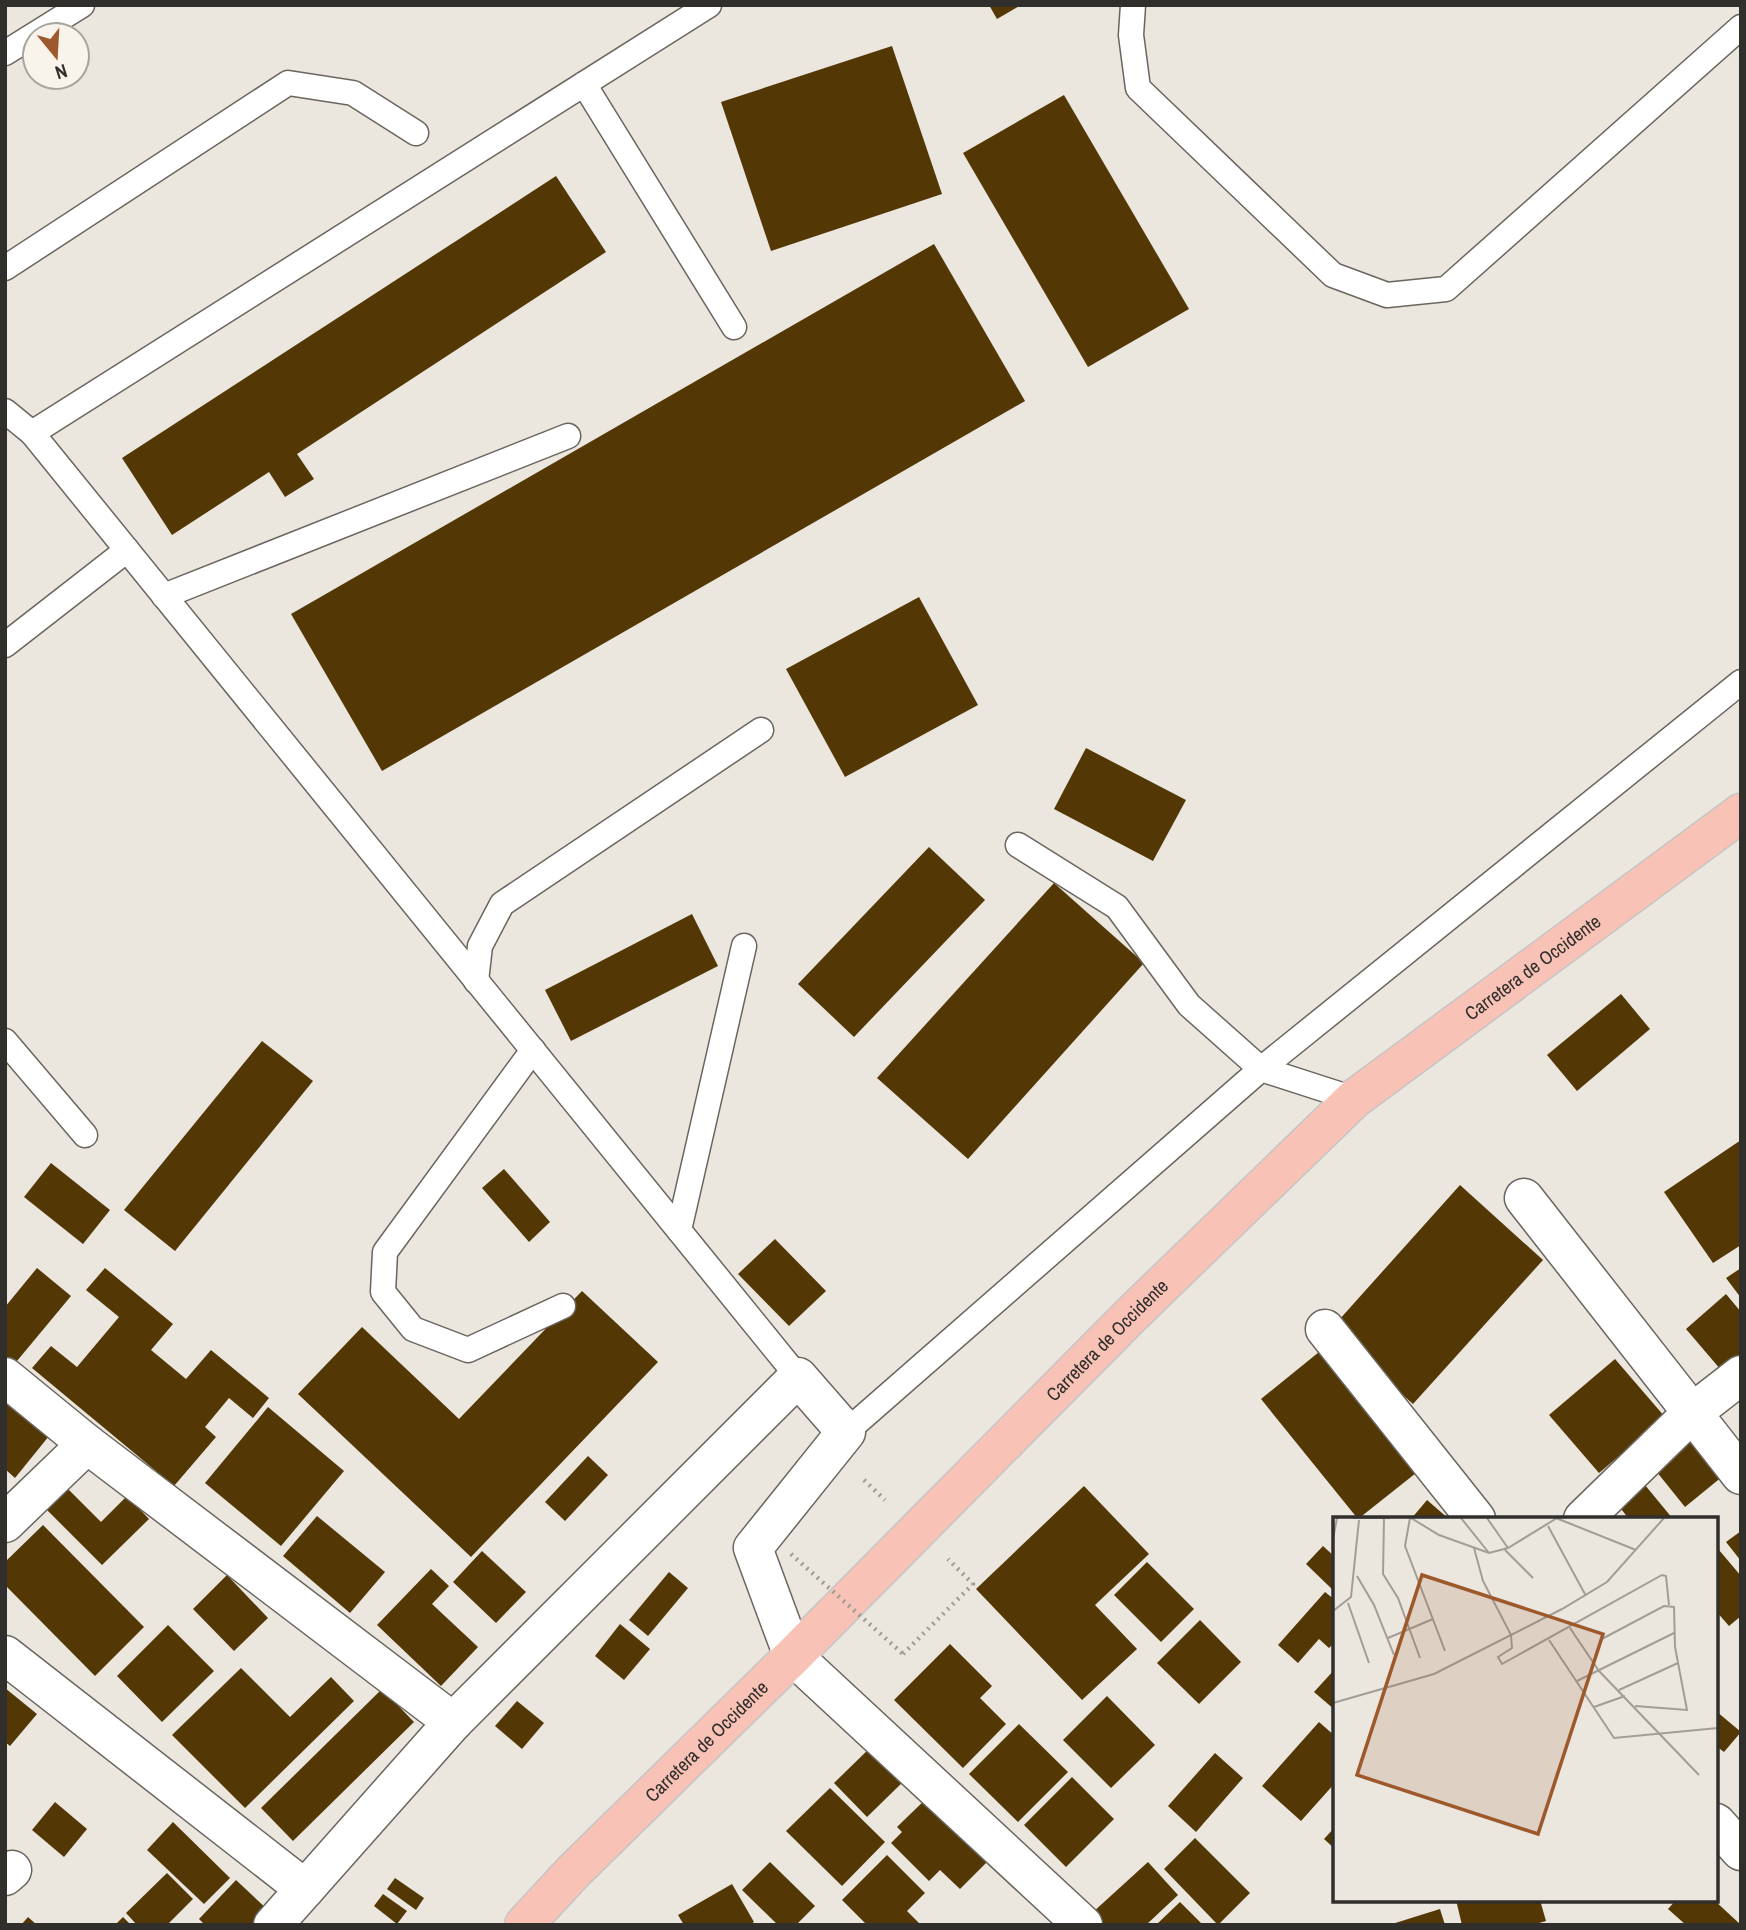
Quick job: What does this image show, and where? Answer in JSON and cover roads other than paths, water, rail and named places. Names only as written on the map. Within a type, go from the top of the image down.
[{"type":"main road","name":"Carretera de Occidente","points":[[524,1925],[573,1872],[793,1656],[1130,1316],[1354,1099],[1741,813]]},
{"type":"street","points":[[1524,1198],[1741,1475]]},
{"type":"street","points":[[1325,1329],[1474,1517]]},
{"type":"street","points":[[1585,1517],[1692,1413],[1741,1375]]},
{"type":"street","points":[[5,1377],[87,1444],[453,1722]]},
{"type":"street","points":[[273,1925],[453,1722],[798,1377],[846,1432],[752,1548],[793,1656],[1083,1925]]},
{"type":"street","points":[[5,1523],[87,1444]]},
{"type":"street","points":[[5,1655],[305,1889]]},
{"type":"street","points":[[1718,1825],[1741,1851]]},
{"type":"lane","points":[[5,52],[82,5]]},
{"type":"lane","points":[[1133,5],[1131,35],[1138,88],[1333,275],[1387,295],[1446,289],[1741,27]]},
{"type":"lane","points":[[32,433],[704,6]]},
{"type":"lane","points":[[5,268],[288,83],[353,93],[416,133]]},
{"type":"lane","points":[[584,84],[734,327]]},
{"type":"lane","points":[[5,411],[32,433],[798,1377]]},
{"type":"lane","points":[[164,596],[568,436]]},
{"type":"lane","points":[[5,645],[127,550]]},
{"type":"lane","points":[[846,1432],[1261,1069],[1741,682]]},
{"type":"lane","points":[[477,981],[480,946],[502,904],[761,730]]},
{"type":"lane","points":[[1018,845],[1117,907],[1189,1005],[1261,1069],[1354,1099]]},
{"type":"lane","points":[[679,1230],[744,946]]},
{"type":"lane","points":[[5,1041],[85,1135]]},
{"type":"lane","points":[[533,1050],[385,1252],[383,1292],[413,1329],[468,1350],[563,1306]]}]
